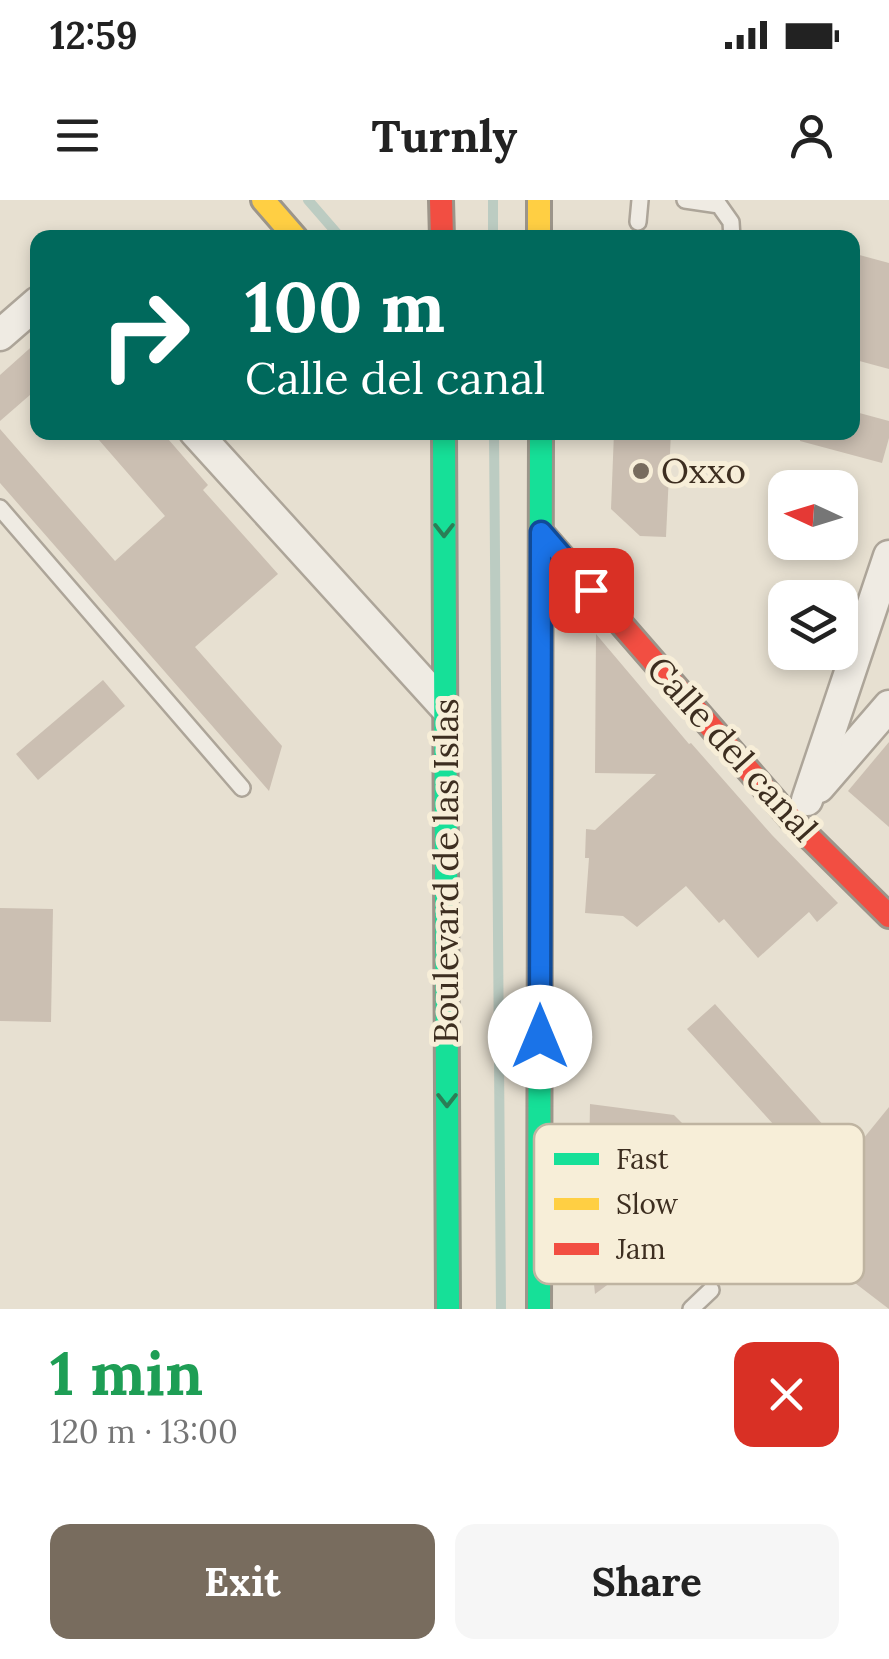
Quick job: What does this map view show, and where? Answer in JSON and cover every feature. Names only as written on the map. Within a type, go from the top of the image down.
[{"type":"main road","points":[[263,200],[289,230]]},
{"type":"main road","points":[[441,200],[442,230]]},
{"type":"main road","points":[[539,200],[539,230]]},
{"type":"main road","name":"Boulevard de las Islas","points":[[444,440],[448,1309]]},
{"type":"main road","points":[[540,1124],[541,440]]},
{"type":"main road","name":"Calle del canal","points":[[541,532],[799,810],[889,916]]},
{"type":"main road","points":[[540,1284],[540,1309]]},
{"type":"street","points":[[0,335],[30,309]]},
{"type":"street","points":[[203,440],[444,708]]},
{"type":"street","points":[[799,810],[889,556]]},
{"type":"street","points":[[799,810],[889,706]]},
{"type":"lane","points":[[638,222],[640,200]]},
{"type":"lane","points":[[686,200],[719,205],[731,222],[732,230]]},
{"type":"lane","points":[[0,508],[242,788]]},
{"type":"lane","points":[[690,1309],[711,1290]]},
{"type":"building","points":[[860,255],[889,263],[889,369],[860,361]]},
{"type":"building","points":[[30,348],[30,395],[0,421],[0,375]]},
{"type":"building","points":[[860,413],[889,421],[882,463],[800,441],[860,440]]},
{"type":"building","points":[[0,429],[115,561],[165,516],[99,440],[169,440],[208,485],[203,490],[278,574],[195,647],[282,746],[269,791],[0,483]]},
{"type":"building","name":"Oxxo","points":[[614,440],[671,440],[666,537],[640,536],[611,509]]},
{"type":"building","points":[[596,634],[689,744],[838,903],[817,922],[809,912],[758,958],[724,919],[719,923],[686,886],[637,927],[623,916],[585,913],[589,858],[585,858],[586,829],[595,830],[656,774],[595,773]]},
{"type":"building","points":[[103,680],[125,706],[38,780],[16,754]]},
{"type":"building","points":[[889,742],[889,827],[848,791]]},
{"type":"building","points":[[0,908],[53,909],[51,1022],[0,1021]]},
{"type":"building","points":[[715,1004],[822,1124],[773,1124],[687,1029]]},
{"type":"building","points":[[590,1104],[674,1115],[683,1124],[590,1124]]},
{"type":"building","points":[[889,1107],[889,1309],[856,1284],[864,1284],[864,1138]]},
{"type":"building","points":[[594,1284],[608,1284],[595,1294]]},
{"type":"waterway","points":[[308,200],[334,230]]},
{"type":"waterway","points":[[493,200],[493,230]]},
{"type":"waterway","points":[[494,440],[501,1309]]},
{"type":"traffic: fast","points":[[444,440],[448,1309]]},
{"type":"traffic: fast","points":[[539,1124],[541,440]]},
{"type":"traffic: fast","points":[[539,1284],[539,1309]]},
{"type":"traffic: slow","points":[[263,200],[289,230]]},
{"type":"traffic: slow","points":[[539,200],[539,230]]},
{"type":"traffic: jam","points":[[441,200],[442,230]]},
{"type":"traffic: jam","points":[[541,532],[791,819],[889,916]]},
{"type":"place","name":"Oxxo","points":[[641,471]]},
{"type":"route","points":[[540,1037],[541,532],[591,590]]}]
